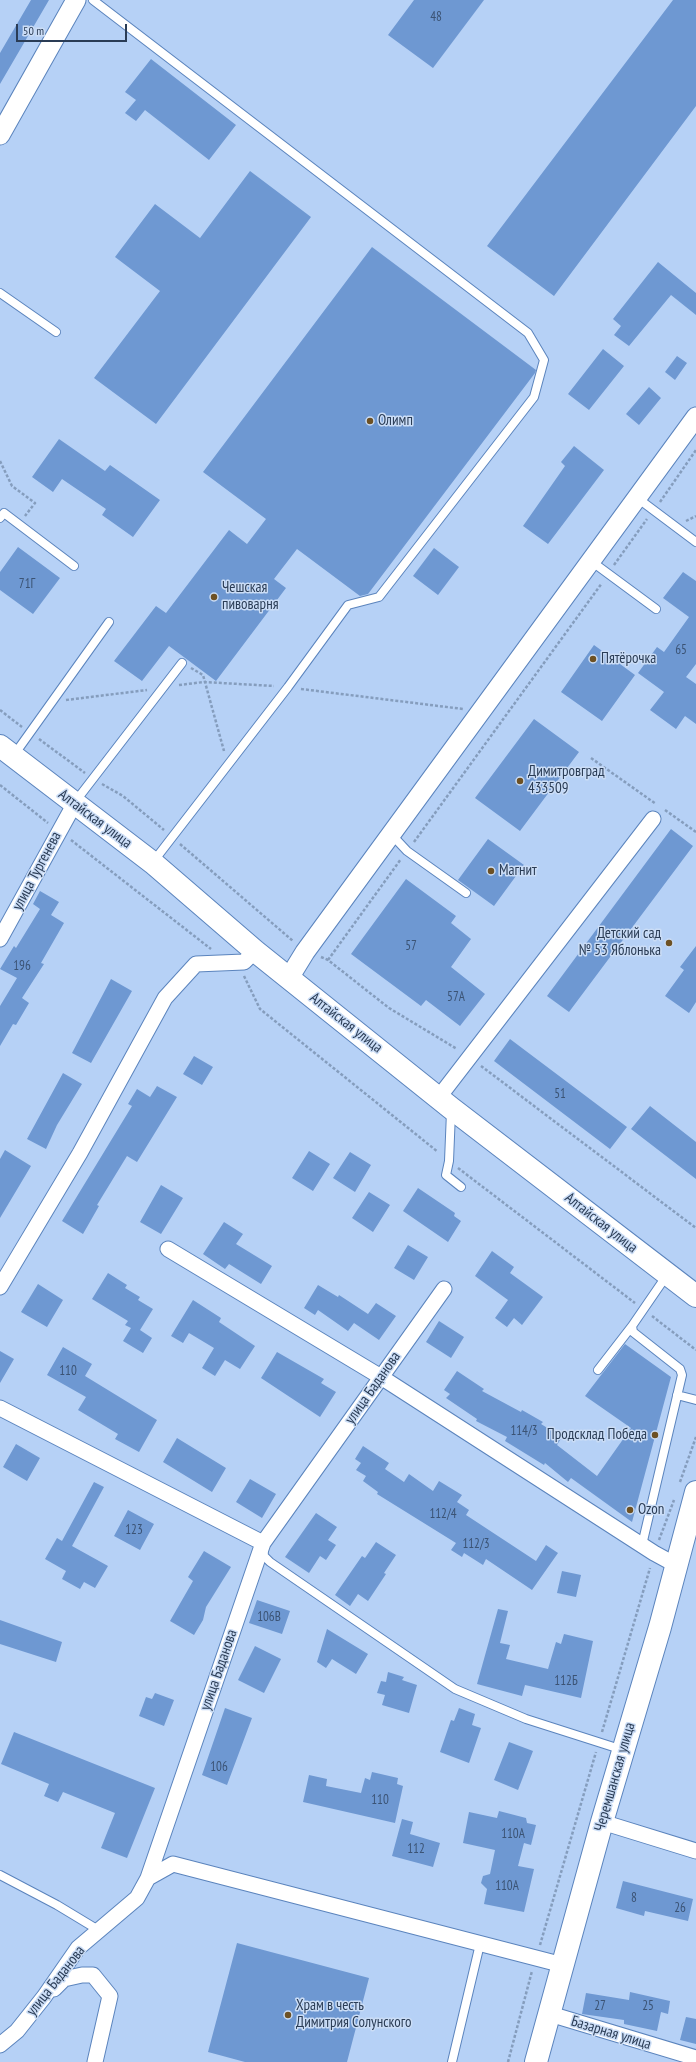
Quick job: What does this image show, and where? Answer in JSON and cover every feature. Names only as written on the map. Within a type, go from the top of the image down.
[{"type":"main road","name":"Алтайская улица","points":[[7,751],[153,863],[255,951],[445,1103],[696,1296]]},
{"type":"main road","name":"Черемшанская улица","points":[[536,2062],[602,1822],[695,1500]]},
{"type":"street","points":[[0,135],[76,0]]},
{"type":"street","points":[[289,978],[305,952],[392,835],[636,497],[696,417]]},
{"type":"street","name":"улица Тургенева","points":[[0,939],[75,803]]},
{"type":"street","points":[[445,1103],[470,1057],[653,819]]},
{"type":"street","points":[[0,1287],[80,1153],[165,998],[196,964],[244,962],[255,951]]},
{"type":"street","points":[[168,1250],[381,1377],[642,1545],[676,1565]]},
{"type":"street","name":"улица Баданова","points":[[0,2045],[17,2031],[44,1998],[78,1948],[100,1931],[113,1917],[136,1898],[148,1878],[263,1543],[444,1289]]},
{"type":"street","points":[[0,1408],[263,1543]]},
{"type":"street","points":[[602,1822],[696,1851]]},
{"type":"street","points":[[148,1878],[173,1864],[563,1965]]},
{"type":"street","points":[[44,1998],[64,1979],[82,1975],[93,1975],[110,1996],[95,2062]]},
{"type":"street","name":"Базарная улица","points":[[550,2014],[696,2058]]},
{"type":"lane","points":[[93,0],[528,333],[544,360],[534,396],[379,597],[348,605],[153,863]]},
{"type":"lane","points":[[0,293],[56,332]]},
{"type":"lane","points":[[636,497],[696,542]]},
{"type":"lane","points":[[0,518],[4,513],[74,566]]},
{"type":"lane","points":[[590,560],[656,608]]},
{"type":"lane","points":[[7,751],[30,733],[110,622]]},
{"type":"lane","points":[[75,803],[182,663]]},
{"type":"lane","points":[[392,835],[407,851],[466,893]]},
{"type":"lane","points":[[445,1103],[450,1161],[446,1175],[461,1187]]},
{"type":"lane","points":[[598,1370],[632,1326],[642,1309],[668,1274]]},
{"type":"lane","points":[[632,1326],[634,1332],[680,1369],[682,1375],[642,1545]]},
{"type":"lane","points":[[678,1395],[696,1400]]},
{"type":"lane","points":[[263,1543],[264,1556],[270,1562],[455,1689],[526,1719],[623,1750]]},
{"type":"lane","points":[[0,1875],[57,1905],[100,1931]]},
{"type":"lane","points":[[452,2062],[480,1944]]},
{"type":"path","points":[[328,960],[609,573],[696,450]]},
{"type":"path","points":[[0,461],[12,486],[35,503],[19,525]]},
{"type":"path","points":[[182,663],[203,675],[228,765]]},
{"type":"path","points":[[0,710],[93,779],[123,796],[305,952],[328,960],[389,1008],[470,1057],[696,1228]]},
{"type":"path","points":[[591,758],[696,832]]},
{"type":"path","points":[[0,785],[244,976],[260,1009],[450,1161],[696,1350]]},
{"type":"building","points":[[31,0],[49,0],[0,84],[0,53]]},
{"type":"building","points":[[414,0],[484,0],[433,68],[388,35]]},
{"type":"building","points":[[673,0],[696,0],[696,106],[554,296],[487,246]]},
{"type":"building","points":[[151,59],[236,125],[209,160],[145,110],[136,121],[125,113],[136,100],[125,92]]},
{"type":"building","points":[[250,171],[311,217],[156,424],[94,378],[160,291],[115,257],[155,204],[200,238]]},
{"type":"building","name":"Олимп","points":[[372,247],[536,370],[535,373],[368,594],[360,596],[297,549],[274,579],[286,588],[216,681],[169,646],[142,681],[114,661],[156,606],[166,613],[229,530],[247,544],[266,519],[203,472]]},
{"type":"building","points":[[658,262],[696,293],[696,315],[671,295],[629,346],[614,335],[621,326],[613,319]]},
{"type":"building","points":[[603,349],[624,366],[589,410],[568,394]]},
{"type":"building","points":[[677,356],[687,363],[675,380],[665,372]]},
{"type":"building","points":[[649,387],[661,398],[639,425],[626,414]]},
{"type":"building","points":[[59,439],[105,471],[110,465],[160,500],[133,537],[102,515],[106,509],[62,479],[53,492],[32,477]]},
{"type":"building","points":[[574,446],[604,470],[548,544],[523,526],[565,466],[561,462]]},
{"type":"building","points":[[18,547],[60,578],[33,614],[0,590],[0,572]]},
{"type":"building","points":[[434,548],[459,567],[438,595],[413,576]]},
{"type":"building","points":[[683,572],[696,581],[696,664],[686,677],[696,684],[696,724],[685,716],[676,729],[650,710],[664,692],[638,673],[657,647],[664,652],[689,617],[663,598]]},
{"type":"building","points":[[594,645],[635,675],[602,721],[561,692]]},
{"type":"building","points":[[534,719],[579,752],[520,831],[475,798]]},
{"type":"building","points":[[671,829],[693,846],[569,1012],[547,996]]},
{"type":"building","points":[[488,839],[524,865],[494,906],[458,880]]},
{"type":"building","points":[[406,879],[456,916],[451,923],[471,939],[451,967],[485,994],[460,1026],[426,1000],[421,1006],[351,954]]},
{"type":"building","points":[[40,891],[59,902],[51,915],[64,923],[41,963],[44,964],[22,998],[29,1003],[16,1025],[13,1024],[0,1046],[0,1006],[17,978],[0,969],[14,946],[16,948],[40,909],[33,904]]},
{"type":"building","points":[[696,946],[696,1002],[689,1013],[665,996],[684,970],[680,967]]},
{"type":"building","points":[[111,979],[132,991],[91,1063],[72,1053]]},
{"type":"building","points":[[510,1039],[627,1127],[610,1149],[494,1061]]},
{"type":"building","points":[[194,1056],[213,1067],[202,1085],[183,1074]]},
{"type":"building","points":[[63,1073],[82,1084],[57,1125],[46,1149],[27,1139]]},
{"type":"building","points":[[157,1086],[177,1097],[137,1162],[127,1156],[97,1205],[99,1206],[83,1234],[62,1221],[132,1106],[128,1104],[137,1089],[150,1097]]},
{"type":"building","points":[[650,1106],[696,1142],[696,1179],[631,1129]]},
{"type":"building","points":[[5,1150],[31,1166],[0,1218],[0,1159]]},
{"type":"building","points":[[309,1151],[330,1164],[313,1191],[292,1178]]},
{"type":"building","points":[[350,1152],[371,1165],[355,1192],[333,1178]]},
{"type":"building","points":[[161,1185],[183,1198],[161,1234],[140,1222]]},
{"type":"building","points":[[418,1188],[455,1213],[454,1216],[461,1221],[448,1242],[403,1211]]},
{"type":"building","points":[[369,1192],[390,1205],[373,1232],[352,1218]]},
{"type":"building","points":[[224,1222],[243,1234],[236,1244],[272,1266],[261,1284],[229,1264],[225,1269],[203,1254]]},
{"type":"building","points":[[408,1245],[428,1257],[414,1280],[394,1268]]},
{"type":"building","points":[[492,1251],[514,1267],[510,1273],[543,1297],[522,1325],[514,1318],[507,1327],[495,1318],[508,1300],[475,1276]]},
{"type":"building","points":[[108,1273],[127,1285],[125,1288],[140,1297],[138,1300],[153,1309],[140,1330],[152,1338],[143,1353],[123,1341],[131,1328],[125,1325],[128,1321],[92,1299]]},
{"type":"building","points":[[38,1284],[63,1300],[47,1327],[21,1312]]},
{"type":"building","points":[[318,1285],[338,1297],[339,1295],[368,1314],[376,1303],[396,1316],[379,1340],[354,1323],[348,1331],[318,1310],[315,1315],[304,1308]]},
{"type":"building","points":[[193,1300],[221,1318],[219,1322],[255,1346],[240,1369],[225,1360],[215,1376],[202,1368],[214,1348],[189,1333],[183,1343],[171,1336]]},
{"type":"building","points":[[439,1321],[464,1337],[451,1358],[426,1342]]},
{"type":"building","points":[[625,1344],[671,1377],[632,1522],[571,1478],[568,1482],[545,1463],[544,1465],[505,1441],[507,1437],[476,1421],[477,1419],[446,1398],[450,1394],[444,1390],[457,1371],[484,1389],[482,1391],[543,1422],[541,1424],[562,1437],[557,1445],[597,1476],[631,1428],[585,1396]]},
{"type":"building","points":[[63,1347],[92,1364],[85,1376],[157,1420],[139,1452],[115,1439],[118,1434],[78,1410],[86,1397],[47,1375]]},
{"type":"building","points":[[0,1351],[14,1359],[0,1383]]},
{"type":"building","points":[[277,1352],[324,1379],[321,1383],[336,1392],[320,1417],[261,1378]]},
{"type":"building","points":[[177,1438],[226,1468],[212,1492],[163,1462]]},
{"type":"building","points":[[16,1444],[40,1458],[27,1481],[3,1467]]},
{"type":"building","points":[[363,1446],[389,1463],[385,1469],[404,1482],[409,1474],[433,1491],[439,1481],[462,1495],[457,1502],[469,1510],[466,1515],[536,1561],[546,1545],[558,1553],[532,1590],[486,1559],[483,1565],[464,1553],[462,1557],[451,1550],[456,1543],[377,1494],[378,1492],[363,1481],[366,1476],[356,1470],[361,1463],[355,1459]]},
{"type":"building","points":[[250,1479],[276,1494],[262,1518],[236,1502]]},
{"type":"building","points":[[94,1482],[104,1487],[72,1546],[108,1566],[95,1588],[84,1582],[80,1589],[62,1579],[66,1571],[45,1559],[57,1538],[62,1541]]},
{"type":"building","points":[[128,1510],[154,1524],[140,1550],[114,1536]]},
{"type":"building","points":[[316,1513],[337,1527],[328,1540],[336,1545],[326,1560],[320,1556],[309,1573],[285,1557]]},
{"type":"building","points":[[376,1542],[396,1555],[384,1573],[386,1574],[368,1601],[358,1594],[350,1606],[335,1595],[362,1556],[365,1558]]},
{"type":"building","points":[[204,1551],[231,1567],[206,1607],[203,1620],[194,1635],[170,1621],[193,1581],[188,1577]]},
{"type":"building","points":[[562,1571],[581,1575],[576,1597],[557,1593]]},
{"type":"building","points":[[257,1600],[290,1611],[282,1634],[249,1623]]},
{"type":"building","points":[[498,1609],[508,1611],[500,1643],[510,1645],[506,1659],[548,1669],[556,1642],[561,1644],[564,1634],[593,1641],[581,1698],[525,1685],[522,1696],[477,1684]]},
{"type":"building","points":[[0,1620],[62,1642],[56,1662],[0,1644]]},
{"type":"building","points":[[327,1629],[368,1654],[356,1674],[332,1659],[326,1668],[317,1662]]},
{"type":"building","points":[[255,1646],[281,1659],[264,1693],[238,1680]]},
{"type":"building","points":[[388,1672],[404,1677],[402,1680],[417,1685],[409,1713],[382,1705],[385,1695],[377,1693],[381,1681],[386,1682]]},
{"type":"building","points":[[155,1693],[174,1700],[164,1726],[139,1716],[146,1697],[152,1699]]},
{"type":"building","points":[[225,1708],[252,1718],[227,1785],[202,1775]]},
{"type":"building","points":[[459,1708],[475,1714],[472,1725],[481,1728],[469,1763],[440,1752],[451,1720],[454,1721]]},
{"type":"building","points":[[14,1732],[155,1788],[127,1858],[101,1848],[115,1813],[63,1792],[58,1802],[44,1796],[49,1784],[1,1764]]},
{"type":"building","points":[[509,1742],[533,1751],[518,1790],[494,1780]]},
{"type":"building","points":[[372,1772],[398,1778],[397,1784],[403,1786],[395,1823],[303,1802],[309,1775],[327,1779],[326,1786],[361,1793],[365,1778],[370,1780]]},
{"type":"building","points":[[499,1811],[526,1818],[527,1823],[536,1825],[531,1845],[524,1843],[518,1866],[534,1869],[524,1912],[484,1904],[487,1889],[481,1883],[483,1876],[490,1874],[495,1850],[463,1843],[469,1812],[497,1818]]},
{"type":"building","points":[[402,1819],[413,1822],[410,1834],[440,1843],[433,1867],[392,1856]]},
{"type":"building","points":[[623,1881],[693,1899],[688,1921],[645,1911],[644,1916],[616,1908]]},
{"type":"building","name":"Храм в честь Димитрия Солунского","points":[[237,1943],[369,1978],[347,2062],[245,2062],[208,2052]]},
{"type":"building","points":[[630,1992],[670,2001],[668,2014],[661,2012],[657,2031],[624,2024],[624,2020],[582,2014],[586,1993],[629,2000]]},
{"type":"building","points":[[686,2017],[696,2019],[696,2044],[680,2040]]},
{"type":"place","name":"Олимп","points":[[370,421]]},
{"type":"place","name":"Чешская пивоварня","points":[[214,597]]},
{"type":"place","name":"Пятёрочка","points":[[593,659]]},
{"type":"place","name":"Димитровград 433509","points":[[520,781]]},
{"type":"place","name":"Магнит","points":[[491,871]]},
{"type":"place","name":"Детский сад № 53 Яблонька","points":[[669,943]]},
{"type":"place","name":"Продсклад Победа","points":[[655,1435]]},
{"type":"place","name":"Ozon","points":[[630,1510]]},
{"type":"place","name":"Храм в честь Димитрия Солунского","points":[[288,2015]]}]
